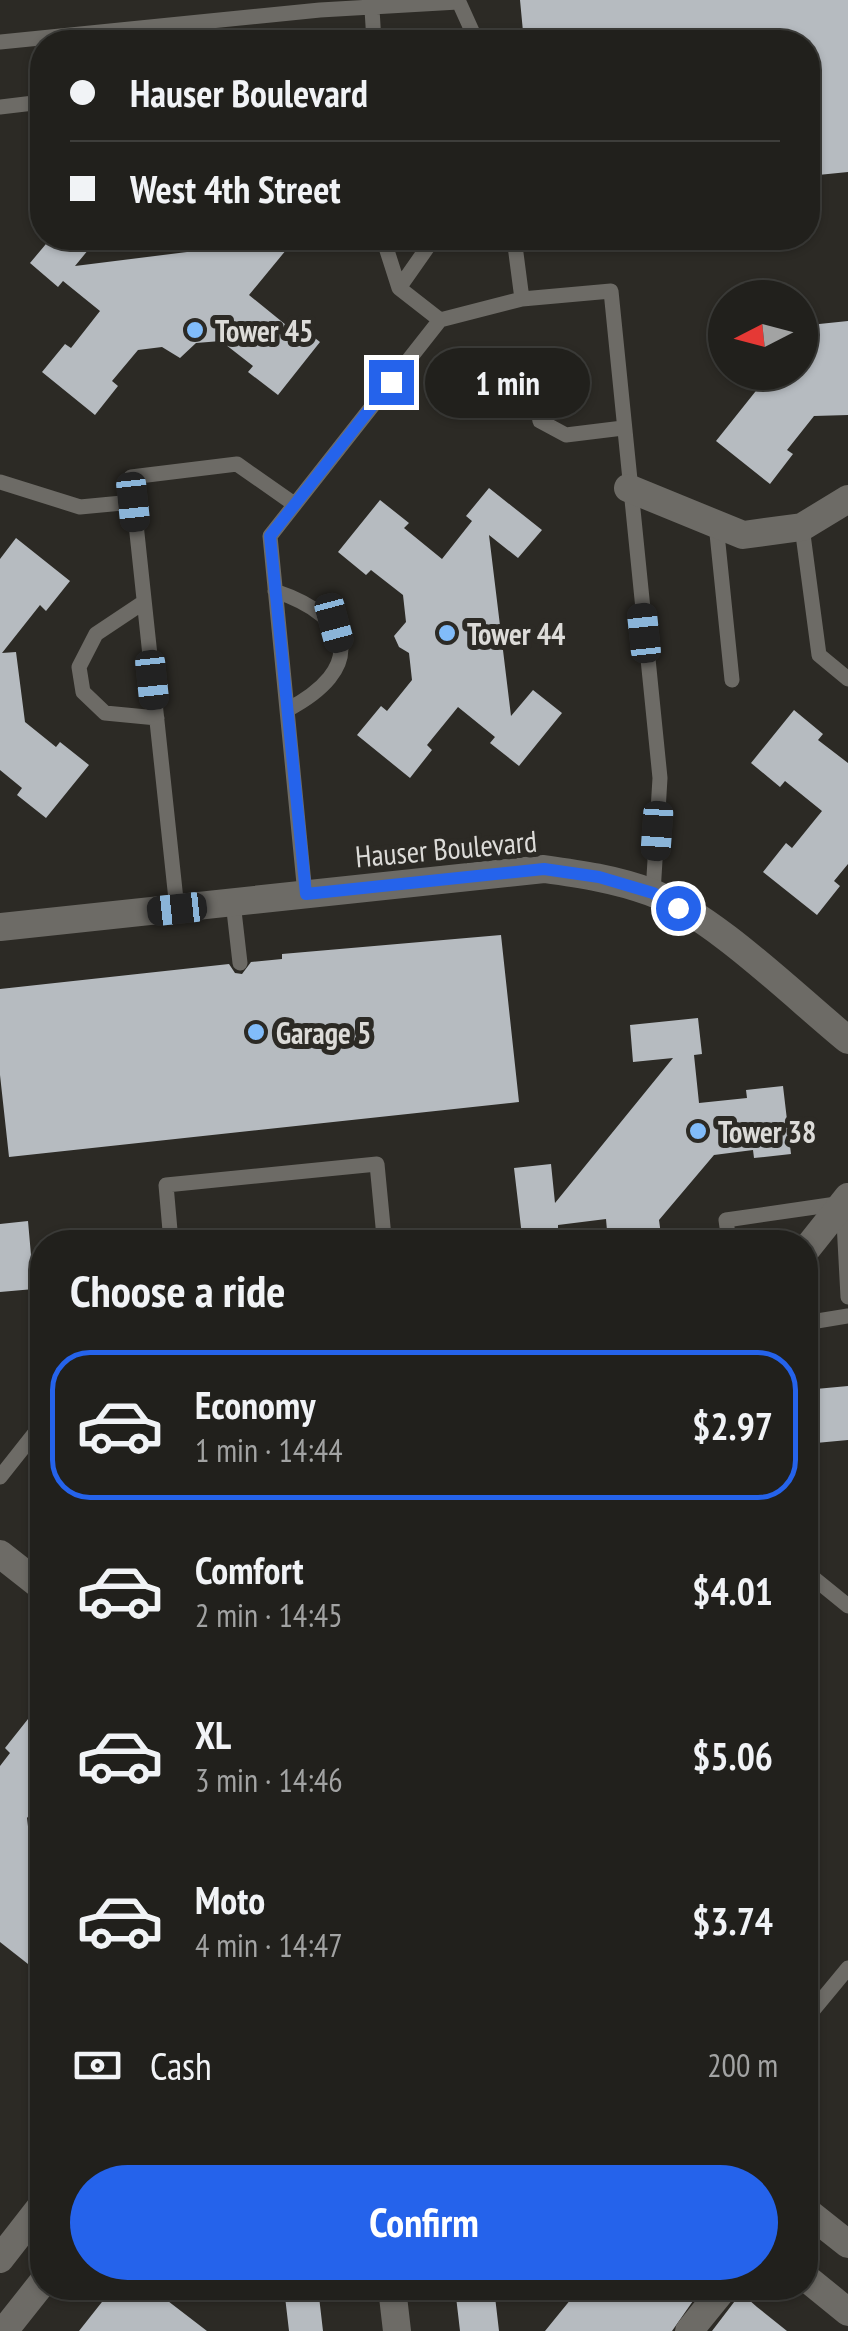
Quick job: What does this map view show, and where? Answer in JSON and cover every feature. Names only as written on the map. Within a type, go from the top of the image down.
[{"type":"street","points":[[628,488],[743,535],[802,527],[848,499]]},
{"type":"street","name":"Hauser Boulevard","points":[[0,927],[544,869],[599,877],[653,893],[702,922],[848,1040]]},
{"type":"street","points":[[818,1234],[846,1200]]},
{"type":"street","points":[[0,1554],[30,1578]]},
{"type":"street","points":[[0,2259],[30,2220]]},
{"type":"street","points":[[818,2220],[848,2244]]},
{"type":"street","points":[[818,2288],[848,2312]]},
{"type":"street","points":[[10,2324],[30,2298]]},
{"type":"street","points":[[393,2300],[397,2331]]},
{"type":"street","points":[[689,2331],[714,2300]]},
{"type":"lane","points":[[131,30],[458,1],[471,30]]},
{"type":"lane","points":[[372,8],[373,30]]},
{"type":"lane","points":[[0,42],[30,39]]},
{"type":"lane","points":[[0,108],[30,104]]},
{"type":"lane","points":[[386,250],[399,288],[440,320]]},
{"type":"lane","points":[[399,288],[426,250]]},
{"type":"lane","points":[[516,250],[522,298]]},
{"type":"lane","points":[[306,894],[270,536],[440,320],[522,298],[612,291],[628,488],[660,778],[653,893]]},
{"type":"lane","points":[[534,388],[540,421],[566,435],[623,428]]},
{"type":"lane","points":[[177,909],[131,477],[236,464],[294,504]]},
{"type":"lane","points":[[0,482],[80,507],[133,502]]},
{"type":"lane","points":[[716,524],[732,680]]},
{"type":"lane","points":[[802,527],[819,655],[848,679]]},
{"type":"lane","points":[[275,591],[311,603],[334,623],[341,653],[336,675],[314,696],[287,710]]},
{"type":"lane","points":[[144,602],[96,634],[79,667],[83,692],[105,714],[157,722]]},
{"type":"lane","points":[[234,902],[240,963]]},
{"type":"lane","points":[[171,1230],[166,1185],[378,1164],[386,1230]]},
{"type":"lane","points":[[727,1230],[726,1220],[846,1200],[848,1297]]},
{"type":"lane","points":[[818,1321],[848,1316]]},
{"type":"lane","points":[[0,1477],[30,1439]]},
{"type":"lane","points":[[818,1582],[848,1606]]},
{"type":"lane","points":[[818,2004],[848,1968]]},
{"type":"building","points":[[520,0],[848,0],[848,172],[820,175],[820,30],[523,30]]},
{"type":"building","name":"Tower 45","points":[[41,250],[88,250],[75,266],[203,250],[286,250],[249,295],[286,325],[291,319],[320,342],[278,395],[248,372],[253,366],[221,341],[196,343],[180,358],[162,347],[138,350],[112,381],[118,386],[95,415],[42,372],[65,344],[71,348],[100,311],[63,281],[58,287],[30,263]]},
{"type":"building","points":[[848,321],[848,415],[814,416],[787,450],[793,454],[770,484],[716,441],[757,390],[818,390],[818,324]]},
{"type":"building","name":"Tower 44","points":[[489,488],[542,530],[518,558],[489,535],[511,716],[533,690],[562,713],[519,766],[490,743],[495,737],[458,707],[427,745],[432,750],[410,778],[357,735],[381,706],[387,711],[412,680],[409,653],[399,647],[394,636],[406,622],[403,595],[371,570],[366,575],[338,552],[380,500],[409,523],[404,528],[442,559],[472,521],[466,516]]},
{"type":"building","points":[[16,538],[70,581],[46,611],[40,605],[2,653],[16,652],[25,722],[56,747],[60,742],[89,765],[46,818],[17,795],[22,788],[0,770],[0,559]]},
{"type":"building","points":[[794,710],[823,734],[818,740],[848,763],[848,864],[834,881],[840,886],[817,915],[763,872],[786,843],[792,848],[822,811],[785,781],[780,787],[751,763]]},
{"type":"building","name":"Garage 5","points":[[501,935],[519,1102],[9,1157],[0,1075],[0,989],[229,964],[235,973],[242,974],[251,962],[282,959],[282,954]]},
{"type":"building","name":"Tower 38","points":[[698,1018],[702,1054],[694,1055],[699,1103],[747,1098],[746,1090],[783,1086],[791,1154],[754,1158],[753,1150],[714,1155],[659,1220],[660,1230],[607,1230],[606,1219],[558,1225],[558,1230],[521,1230],[514,1168],[551,1164],[555,1203],[673,1058],[633,1062],[630,1025]]},
{"type":"building","points":[[28,1221],[30,1289],[0,1292],[0,1224]]},
{"type":"building","points":[[848,1386],[848,1440],[818,1443],[818,1389]]},
{"type":"building","points":[[28,1719],[30,1966],[0,1942],[0,1766],[10,1753],[5,1748]]},
{"type":"building","points":[[104,2300],[167,2300],[207,2331],[79,2331]]},
{"type":"building","points":[[285,2300],[319,2300],[323,2331],[289,2331]]},
{"type":"building","points":[[456,2300],[495,2300],[499,2331],[460,2331]]},
{"type":"building","points":[[570,2300],[694,2300],[672,2331],[545,2331]]},
{"type":"building","points":[[736,2300],[749,2300],[787,2331],[712,2331]]},
{"type":"place","name":"Tower 45","points":[[195,330]]},
{"type":"place","name":"Tower 44","points":[[447,633]]},
{"type":"place","name":"Garage 5","points":[[256,1032]]},
{"type":"place","name":"Tower 38","points":[[698,1131]]},
{"type":"route","points":[[391,382],[270,536],[306,894],[544,869],[599,877],[653,893],[678,908]]}]
